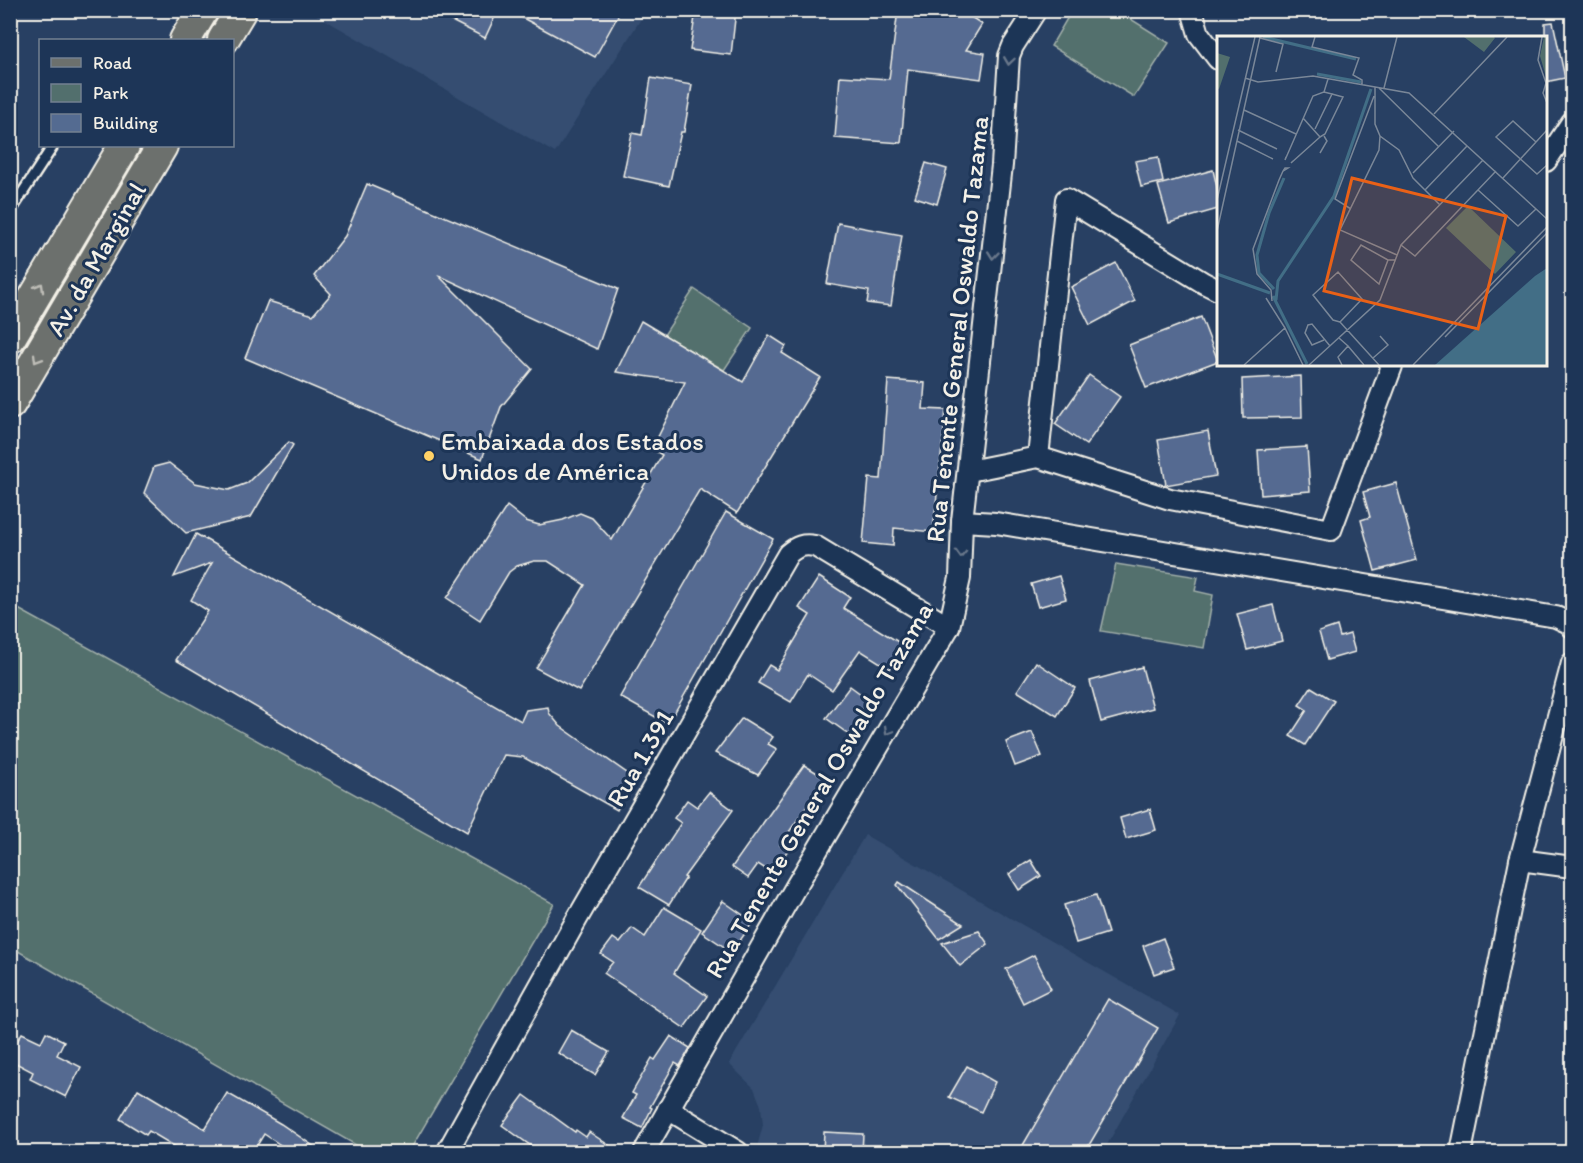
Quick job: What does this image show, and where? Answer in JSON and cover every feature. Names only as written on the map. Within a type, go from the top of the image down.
[{"type":"main road","points":[[224,39],[241,10]]},
{"type":"main road","name":"Av. da Marginal","points":[[10,338],[123,147]]},
{"type":"main road","name":"Av. da Marginal","points":[[10,404],[161,147]]},
{"type":"street","name":"Rua Tenente General Oswaldo Tazama","points":[[644,1152],[795,888],[950,627],[960,578],[962,521],[1002,165],[1009,56],[1012,46],[1036,10]]},
{"type":"street","points":[[1192,10],[1199,34],[1217,58]]},
{"type":"street","points":[[1547,158],[1572,122]]},
{"type":"street","points":[[1038,457],[1066,199],[1204,284],[1217,290]]},
{"type":"street","points":[[969,471],[1038,457],[1170,499],[1331,530],[1392,366]]},
{"type":"street","points":[[962,521],[996,522],[1556,617],[1569,622],[1572,627]]},
{"type":"street","name":"Rua 1.391","points":[[447,1152],[577,919],[789,554],[805,544],[814,546],[950,627]]},
{"type":"street","points":[[1461,1152],[1520,860],[1572,663]]},
{"type":"street","points":[[1520,860],[1572,867]]},
{"type":"street","points":[[668,1109],[738,1152]]},
{"type":"lane","points":[[10,212],[51,147]]},
{"type":"shaded area","points":[[310,11],[646,11],[555,153]]},
{"type":"shaded area","points":[[865,835],[1180,1015],[1103,1152],[766,1152],[757,1147],[763,1125],[761,1106],[754,1088],[729,1064]]},
{"type":"green space","points":[[1072,10],[1118,11],[1169,43],[1134,97],[1051,46]]},
{"type":"green space","points":[[694,289],[752,328],[724,370],[664,335]]},
{"type":"green space","points":[[1116,564],[1198,577],[1195,591],[1213,595],[1204,648],[1101,631]]},
{"type":"green space","points":[[11,605],[554,904],[409,1152],[368,1152],[11,947]]},
{"type":"building","points":[[430,10],[498,10],[485,38]]},
{"type":"building","points":[[508,10],[621,10],[595,57]]},
{"type":"building","points":[[696,10],[736,10],[731,55],[690,50]]},
{"type":"building","points":[[898,10],[960,10],[982,24],[966,50],[985,53],[981,79],[908,69],[901,143],[835,138],[840,76],[889,79]]},
{"type":"building","points":[[1553,22],[1565,78],[1547,82],[1547,36],[1545,36],[1545,23]]},
{"type":"building","points":[[651,78],[692,85],[684,132],[681,132],[669,186],[623,176],[632,133],[642,135]]},
{"type":"building","points":[[1158,157],[1163,182],[1141,187],[1135,161]]},
{"type":"building","points":[[926,163],[947,169],[937,204],[915,197]]},
{"type":"building","points":[[1213,170],[1217,187],[1217,209],[1169,223],[1158,185]]},
{"type":"building","points":[[367,184],[618,289],[597,349],[438,275],[532,369],[501,407],[482,459],[245,358],[268,301],[313,315],[331,294],[314,276],[345,236]]},
{"type":"building","points":[[838,223],[902,235],[891,306],[867,303],[869,291],[827,284]]},
{"type":"building","points":[[1116,263],[1135,301],[1090,325],[1071,287]]},
{"type":"building","points":[[1201,317],[1217,361],[1146,388],[1129,345]]},
{"type":"building","points":[[641,321],[743,382],[769,335],[786,346],[782,353],[820,377],[737,513],[700,489],[579,691],[536,668],[585,585],[548,561],[534,561],[517,566],[509,572],[480,620],[447,598],[507,506],[526,521],[539,525],[563,520],[580,513],[592,518],[612,540],[662,455],[652,449],[685,382],[616,372]]},
{"type":"building","points":[[1089,375],[1120,397],[1086,445],[1055,424]]},
{"type":"building","points":[[1301,376],[1302,417],[1243,418],[1242,379]]},
{"type":"building","points":[[888,380],[925,383],[923,409],[946,410],[933,532],[894,528],[893,546],[863,543],[869,478],[881,479]]},
{"type":"building","points":[[1208,431],[1216,476],[1166,485],[1158,440]]},
{"type":"building","points":[[289,442],[293,445],[251,517],[186,533],[144,493],[154,467],[169,463],[195,483],[229,490],[247,483]]},
{"type":"building","points":[[1307,447],[1310,491],[1261,495],[1258,450]]},
{"type":"building","points":[[1396,483],[1417,560],[1375,571],[1361,520],[1370,517],[1363,492]]},
{"type":"building","points":[[726,512],[773,539],[668,724],[620,697]]},
{"type":"building","points":[[196,534],[521,721],[526,710],[548,707],[549,713],[560,726],[634,778],[617,810],[523,757],[504,755],[467,832],[176,660],[208,611],[191,600],[212,563],[174,577]]},
{"type":"building","points":[[1059,576],[1066,599],[1038,607],[1031,584]]},
{"type":"building","points":[[819,577],[850,597],[843,608],[905,646],[890,669],[860,650],[832,690],[808,674],[791,702],[758,683],[769,665],[777,670],[810,615],[799,608]]},
{"type":"building","points":[[1273,605],[1282,641],[1247,650],[1237,614]]},
{"type":"building","points":[[1337,626],[1340,637],[1350,634],[1355,652],[1327,660],[1319,632]]},
{"type":"building","points":[[1036,662],[1075,688],[1057,716],[1017,691]]},
{"type":"building","points":[[1142,667],[1153,708],[1101,722],[1090,681]]},
{"type":"building","points":[[850,686],[869,700],[859,715],[867,720],[854,738],[826,718]]},
{"type":"building","points":[[1311,687],[1334,701],[1305,745],[1290,736],[1307,710],[1299,705]]},
{"type":"building","points":[[742,718],[773,737],[768,744],[777,749],[758,775],[715,753]]},
{"type":"building","points":[[1032,732],[1042,756],[1015,766],[1006,742]]},
{"type":"building","points":[[804,765],[829,780],[812,809],[807,806],[780,845],[788,850],[772,873],[758,864],[748,878],[732,867]]},
{"type":"building","points":[[709,792],[733,810],[684,877],[686,878],[669,905],[639,887],[681,823],[674,818],[687,800],[697,807]]},
{"type":"building","points":[[1150,809],[1156,830],[1126,839],[1120,818]]},
{"type":"building","points":[[1031,860],[1041,876],[1019,890],[1009,874]]},
{"type":"building","points":[[899,882],[963,924],[939,939],[897,885]]},
{"type":"building","points":[[1096,895],[1108,933],[1076,943],[1064,905]]},
{"type":"building","points":[[723,901],[753,922],[732,952],[702,932]]},
{"type":"building","points":[[664,907],[701,929],[674,973],[707,996],[684,1028],[604,973],[613,962],[601,954],[613,938],[620,943],[632,928],[645,937]]},
{"type":"building","points":[[979,931],[988,944],[960,966],[942,943]]},
{"type":"building","points":[[1163,938],[1174,967],[1154,974],[1143,946]]},
{"type":"building","points":[[1034,955],[1051,989],[1023,1003],[1006,969]]},
{"type":"building","points":[[1108,999],[1158,1028],[1085,1152],[1019,1152]]},
{"type":"building","points":[[571,1030],[609,1052],[595,1075],[558,1053]]},
{"type":"building","points":[[46,1032],[64,1041],[57,1055],[81,1067],[66,1097],[30,1079],[33,1072],[10,1060],[10,1054],[22,1033],[41,1042]]},
{"type":"building","points":[[671,1036],[690,1048],[680,1066],[675,1063],[650,1107],[652,1108],[642,1128],[623,1118],[636,1095],[632,1093],[652,1058],[655,1060]]},
{"type":"building","points":[[967,1066],[995,1082],[981,1112],[949,1097]]},
{"type":"building","points":[[138,1089],[205,1129],[227,1093],[281,1124],[322,1152],[291,1152],[264,1134],[253,1152],[184,1152],[149,1131],[146,1135],[120,1119]]},
{"type":"building","points":[[524,1095],[575,1132],[576,1130],[586,1137],[589,1132],[619,1152],[527,1152],[531,1146],[502,1125]]},
{"type":"building","points":[[824,1132],[863,1134],[862,1152],[823,1152]]},
{"type":"place","name":"Embaixada dos Estados Unidos de América","points":[[429,456]]}]
